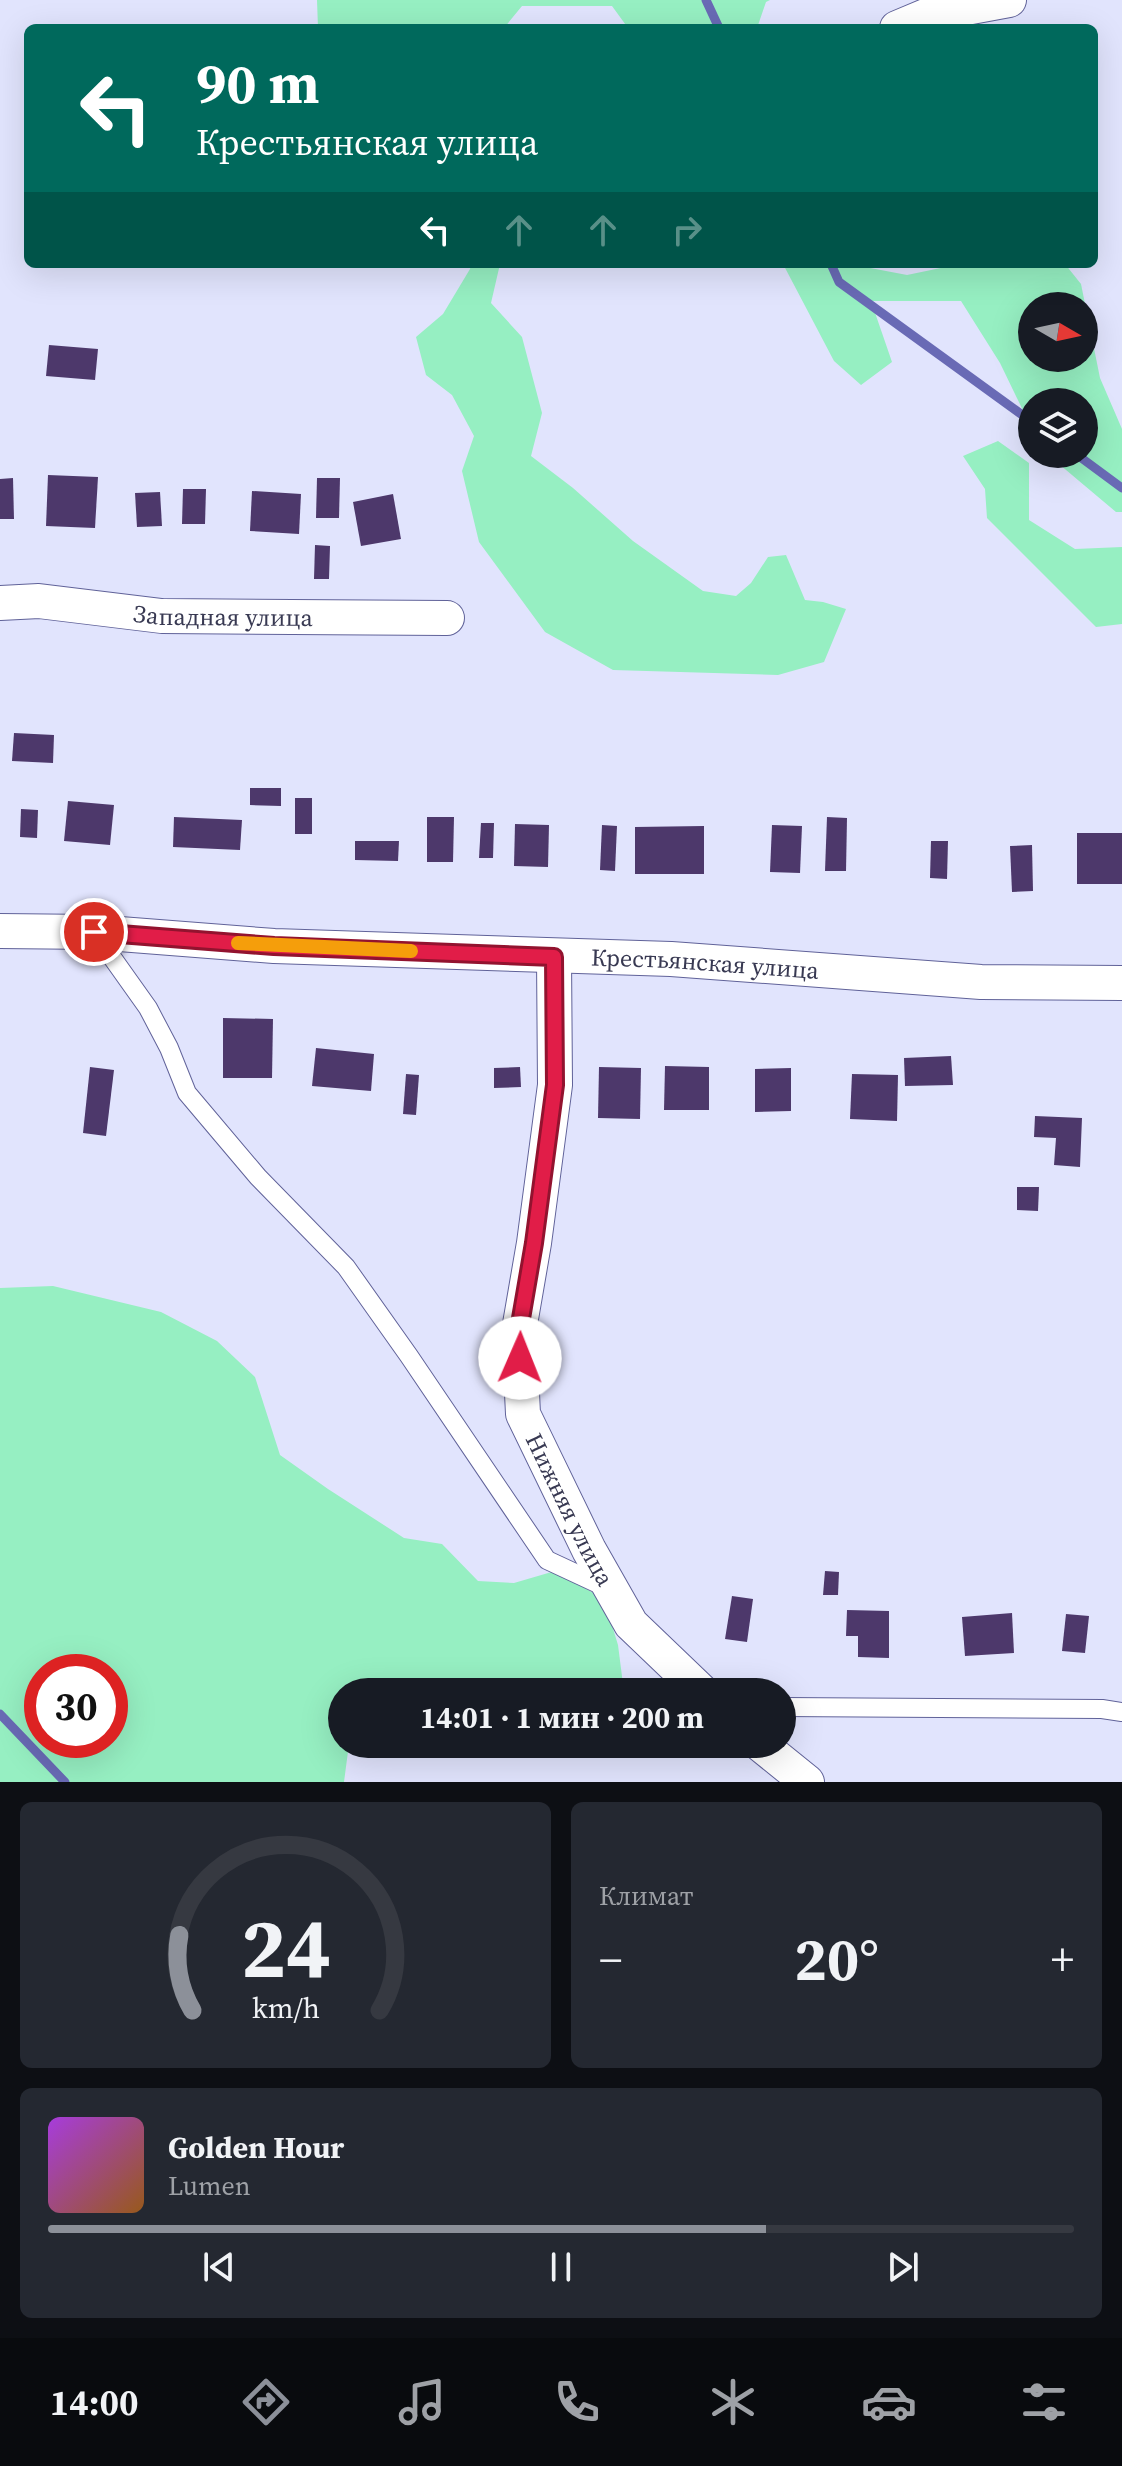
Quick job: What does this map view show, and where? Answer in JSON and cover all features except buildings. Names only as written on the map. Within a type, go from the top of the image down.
[{"type":"street","points":[[907,24],[928,15],[1009,0]]},
{"type":"street","name":"Западная улица","points":[[0,603],[39,601],[162,616],[447,618]]},
{"type":"street","name":"Крестьянская улица","points":[[0,931],[94,932],[274,946],[671,959],[981,982],[1122,983]]},
{"type":"street","name":"Нижняя улица","points":[[554,957],[555,1085],[519,1330],[523,1414],[589,1550],[631,1624],[687,1678]]},
{"type":"street","points":[[777,1758],[807,1782]]},
{"type":"lane","points":[[94,932],[148,1008],[169,1048],[187,1093],[258,1177],[346,1267],[547,1560],[612,1590]]},
{"type":"lane","points":[[796,1707],[1102,1709],[1122,1712]]},
{"type":"green space","points":[[317,0],[770,0],[766,2],[758,24],[625,24],[612,6],[522,6],[507,24],[318,24]]},
{"type":"green space","points":[[499,268],[491,303],[522,337],[542,413],[531,456],[633,541],[703,591],[736,596],[751,583],[768,557],[786,555],[805,600],[846,609],[824,662],[778,675],[613,670],[545,632],[479,542],[462,471],[474,436],[452,395],[426,375],[416,337],[443,314],[470,269]]},
{"type":"green space","points":[[785,268],[870,268],[907,275],[941,268],[1068,268],[1081,284],[1083,292],[1018,292],[1018,372],[1098,372],[1098,368],[1122,429],[1122,512],[1116,512],[1064,468],[1098,468],[1098,388],[1018,388],[1018,400],[1000,363],[961,301],[871,301],[892,362],[861,385],[834,361]]},
{"type":"green space","points":[[998,441],[1018,455],[1018,468],[1029,468],[1029,520],[1075,549],[1122,547],[1122,624],[1096,627],[987,518],[985,489],[963,456]]},
{"type":"green space","points":[[53,1286],[161,1312],[217,1341],[255,1377],[280,1455],[404,1538],[442,1544],[478,1581],[514,1583],[555,1571],[604,1599],[618,1645],[622,1678],[328,1678],[328,1758],[347,1758],[344,1782],[0,1782],[0,1288]]},
{"type":"waterway","points":[[706,0],[717,24]]},
{"type":"waterway","points":[[833,268],[839,282],[1018,412]]},
{"type":"waterway","points":[[1095,468],[1122,488]]},
{"type":"waterway","points":[[0,1714],[65,1782]]},
{"type":"slow traffic","points":[[238,943],[411,951]]},
{"type":"route","points":[[94,932],[274,946],[554,957],[555,1085],[519,1330],[520,1358]]}]
